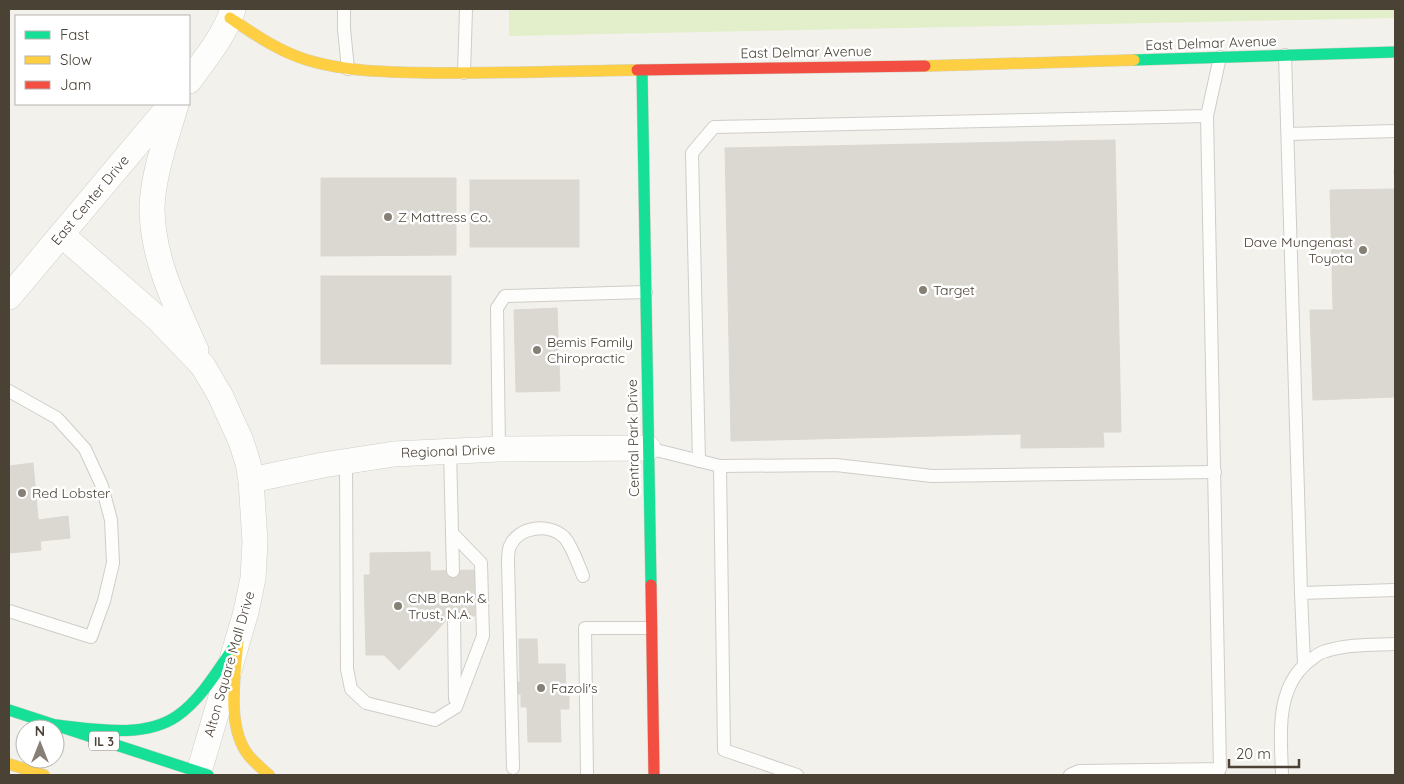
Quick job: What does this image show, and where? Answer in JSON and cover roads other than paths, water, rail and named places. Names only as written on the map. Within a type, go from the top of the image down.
[{"type":"street","name":"East Delmar Avenue","points":[[231,13],[260,39],[287,53],[348,69],[391,72],[464,73],[989,65],[1395,52]]},
{"type":"street","points":[[190,80],[206,58],[231,13]]},
{"type":"street","name":"Central Park Drive","points":[[642,70],[654,775]]},
{"type":"street","name":"East Center Drive","points":[[9,297],[170,105]]},
{"type":"street","points":[[176,105],[155,180],[152,208],[155,241],[176,305],[202,366]]},
{"type":"street","name":"Alton Square Mall Drive","points":[[62,235],[157,318],[202,366],[220,395],[241,441],[251,480],[255,542],[253,578],[246,612],[201,774]]},
{"type":"street","name":"Regional Drive","points":[[251,480],[346,461],[394,454],[450,450],[648,448]]},
{"type":"street","points":[[65,726],[119,730],[157,725],[178,716],[197,695],[238,641]]},
{"type":"street","points":[[238,641],[234,693],[236,731],[248,755],[269,775]]},
{"type":"street","name":"IL 3","points":[[9,710],[37,719]]},
{"type":"street","name":"IL 3","points":[[65,728],[201,774]]},
{"type":"street","points":[[9,764],[44,775]]},
{"type":"lane","points":[[344,9],[348,69]]},
{"type":"lane","points":[[464,73],[466,9]]},
{"type":"lane","points":[[1285,55],[1304,664]]},
{"type":"lane","points":[[1070,775],[1079,771],[1220,769],[1207,116],[1220,57]]},
{"type":"lane","points":[[699,461],[692,153],[714,127],[1207,116]]},
{"type":"lane","points":[[1288,134],[1395,131]]},
{"type":"lane","points":[[499,449],[497,308],[505,296],[646,292]]},
{"type":"lane","points":[[9,390],[57,418],[85,448],[102,486],[111,520],[112,562],[104,601],[92,637],[9,611]]},
{"type":"lane","points":[[648,448],[720,466],[836,465],[932,476],[1215,472]]},
{"type":"lane","points":[[450,450],[453,571]]},
{"type":"lane","points":[[346,461],[347,670],[351,689],[366,703],[436,720],[456,706],[483,636],[481,562],[452,533]]},
{"type":"lane","points":[[720,466],[724,750],[797,775]]},
{"type":"lane","points":[[513,768],[508,562],[510,546],[520,534],[535,528],[551,529],[565,538],[583,576]]},
{"type":"lane","points":[[1301,593],[1395,590]]},
{"type":"lane","points":[[454,616],[456,706]]},
{"type":"lane","points":[[587,775],[585,628],[651,628]]},
{"type":"lane","points":[[1282,775],[1282,709],[1285,695],[1292,679],[1304,664],[1324,651],[1343,647],[1395,644]]},
{"type":"place","name":"Z Mattress Co.","points":[[388,217]]},
{"type":"place","name":"Dave Mungenast Toyota","points":[[1363,250]]},
{"type":"place","name":"Target","points":[[923,290]]},
{"type":"place","name":"Bemis Family Chiropractic","points":[[537,350]]},
{"type":"place","name":"Red Lobster","points":[[22,493]]},
{"type":"place","name":"CNB Bank & Trust, N.A.","points":[[398,606]]},
{"type":"place","name":"Fazoli's","points":[[541,688]]}]
